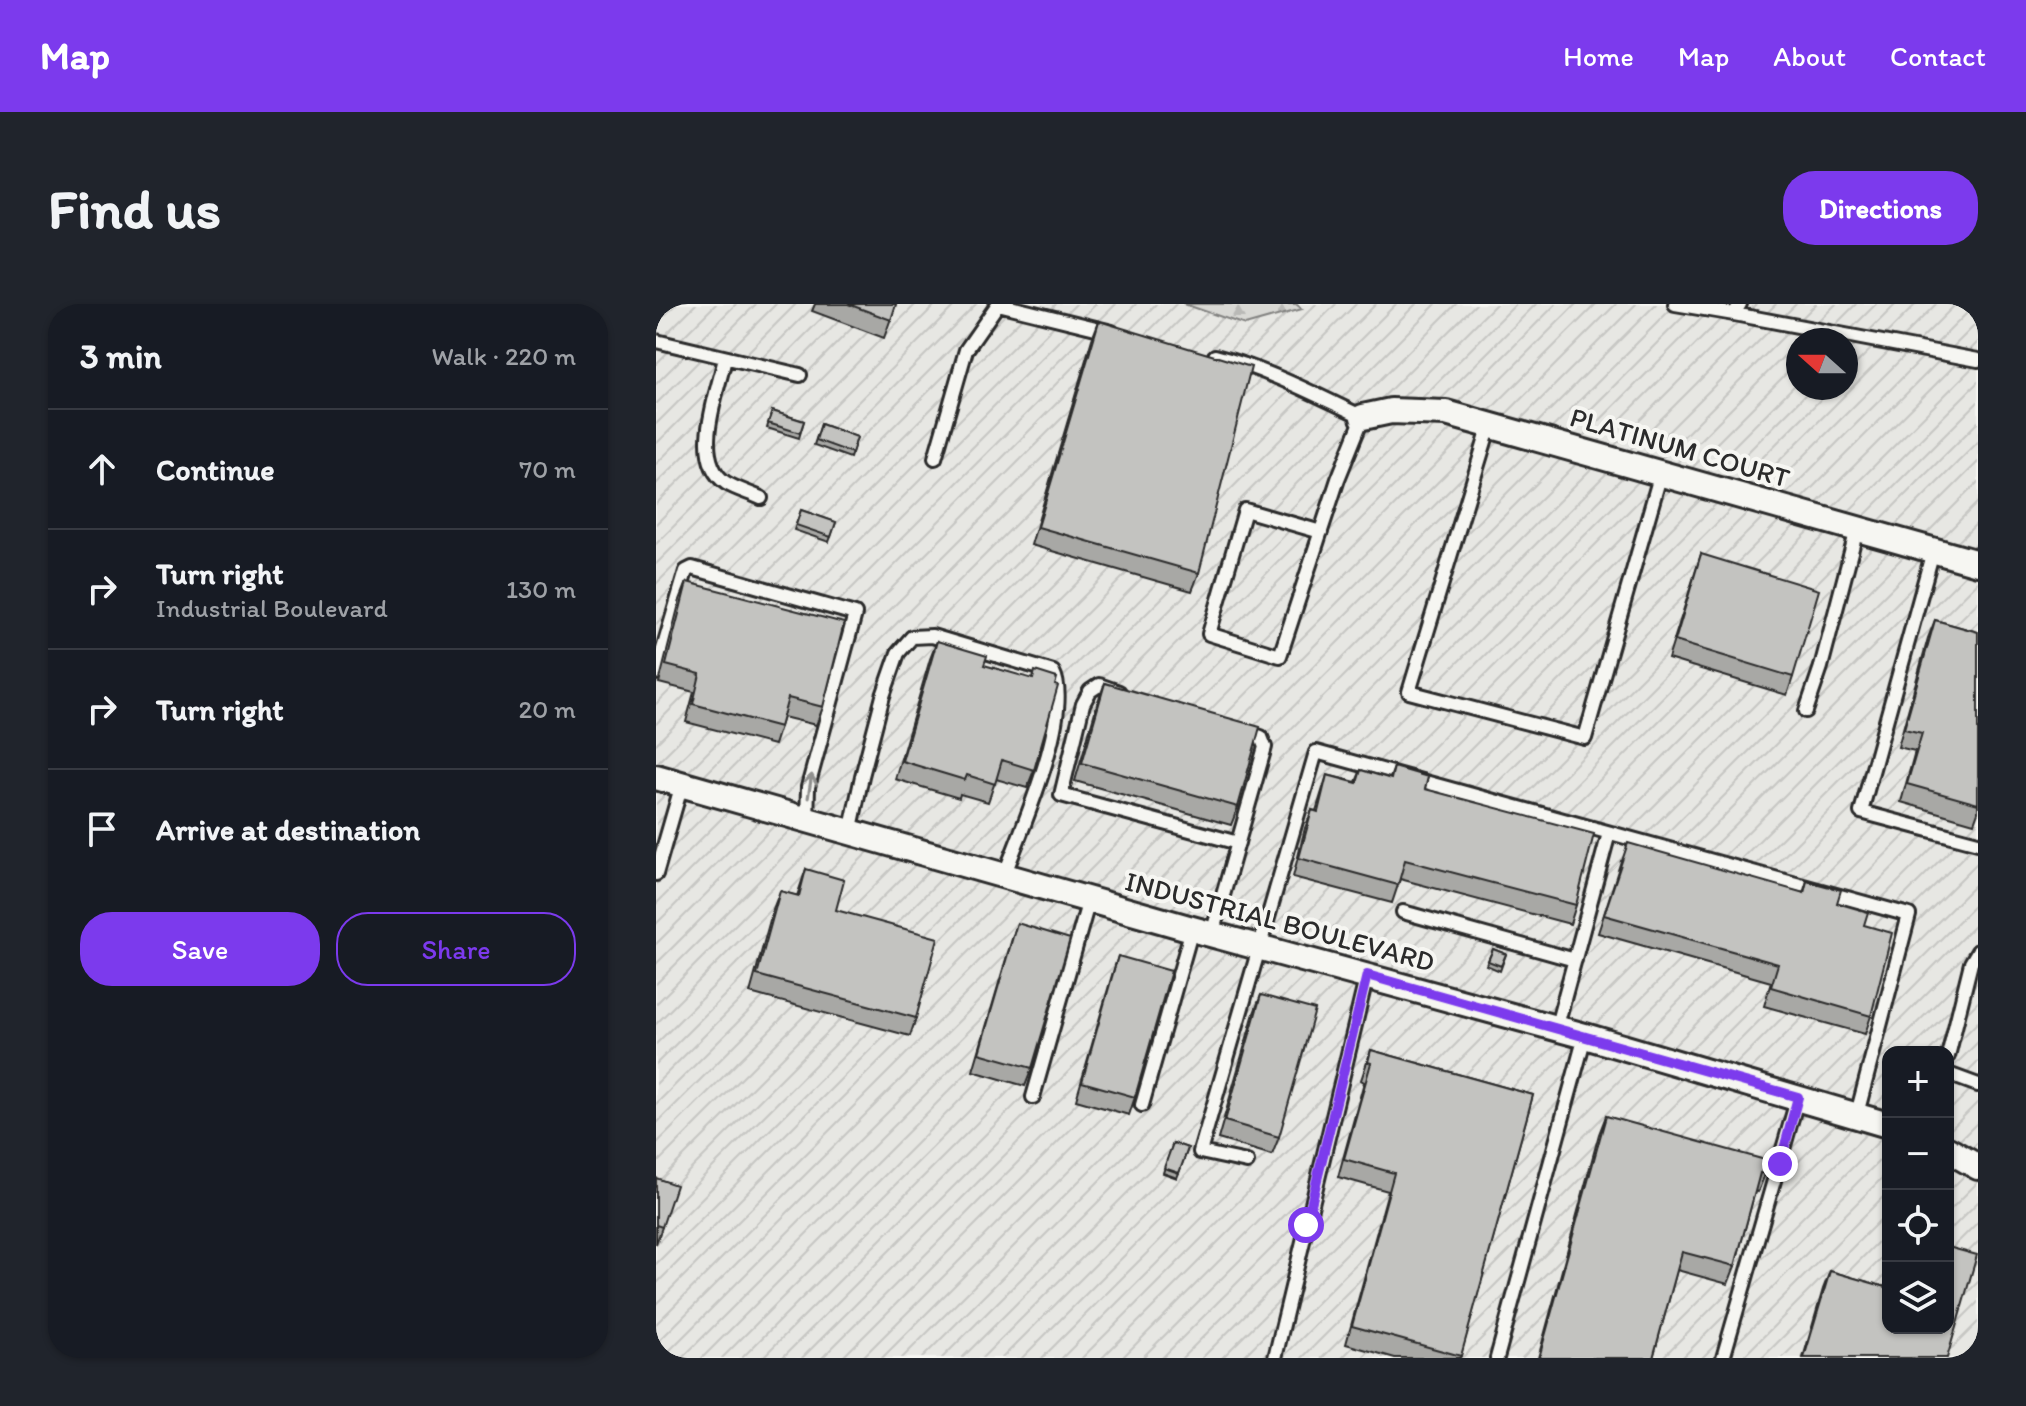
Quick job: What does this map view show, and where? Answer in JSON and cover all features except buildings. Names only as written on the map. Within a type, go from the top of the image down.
[{"type":"street","name":"PLATINUM COURT","points":[[1363,417],[1391,411],[1446,413],[1978,563]]},
{"type":"street","name":"INDUSTRIAL BOULEVARD","points":[[656,777],[1202,932],[1585,1036],[1882,1123]]},
{"type":"street","points":[[1954,1153],[1978,1167]]},
{"type":"lane","points":[[935,458],[966,350],[998,304],[1121,334]]},
{"type":"lane","points":[[1675,304],[1737,309],[1978,360]]},
{"type":"lane","points":[[656,341],[800,375]]},
{"type":"lane","points":[[1198,352],[1244,363],[1363,417],[1280,656],[1209,634],[1245,510],[1321,532]]},
{"type":"lane","points":[[725,358],[706,442],[710,466],[725,482],[761,498]]},
{"type":"lane","points":[[1490,425],[1409,692],[1585,738],[1661,473]]},
{"type":"lane","points":[[1806,711],[1821,667],[1857,529]]},
{"type":"lane","points":[[1933,551],[1861,812],[1978,843]]},
{"type":"lane","points":[[656,673],[686,571],[692,568],[855,614],[808,787],[807,821]]},
{"type":"lane","points":[[850,833],[869,749],[898,653],[912,637],[932,636],[1053,672],[1058,682],[1056,713],[1047,755],[1004,876]]},
{"type":"lane","points":[[1129,695],[1099,685],[1090,691],[1083,704],[1061,795],[1238,843]]},
{"type":"lane","points":[[1142,1105],[1202,932],[1238,843],[1265,747],[1261,737],[1232,728]]},
{"type":"lane","points":[[1247,1162],[1200,1152],[1316,752],[1909,915],[1857,1114]]},
{"type":"lane","points":[[656,874],[682,784]]},
{"type":"lane","points":[[1556,1029],[1609,833]]},
{"type":"lane","points":[[1033,1097],[1089,900]]},
{"type":"lane","points":[[1403,912],[1575,960]]},
{"type":"lane","points":[[1950,1046],[1971,963],[1978,951]]},
{"type":"lane","points":[[1275,1358],[1367,975]]},
{"type":"lane","points":[[1497,1358],[1585,1036]]},
{"type":"lane","points":[[1954,1076],[1978,1085]]},
{"type":"lane","points":[[1723,1358],[1798,1097]]},
{"type":"shaded area","points":[[656,304],[1978,304],[1978,1358],[656,1358]]},
{"type":"green space","points":[[1184,304],[1296,304],[1302,309],[1245,325]]},
{"type":"route","points":[[1306,1225],[1367,975],[1798,1097],[1780,1164]]}]
